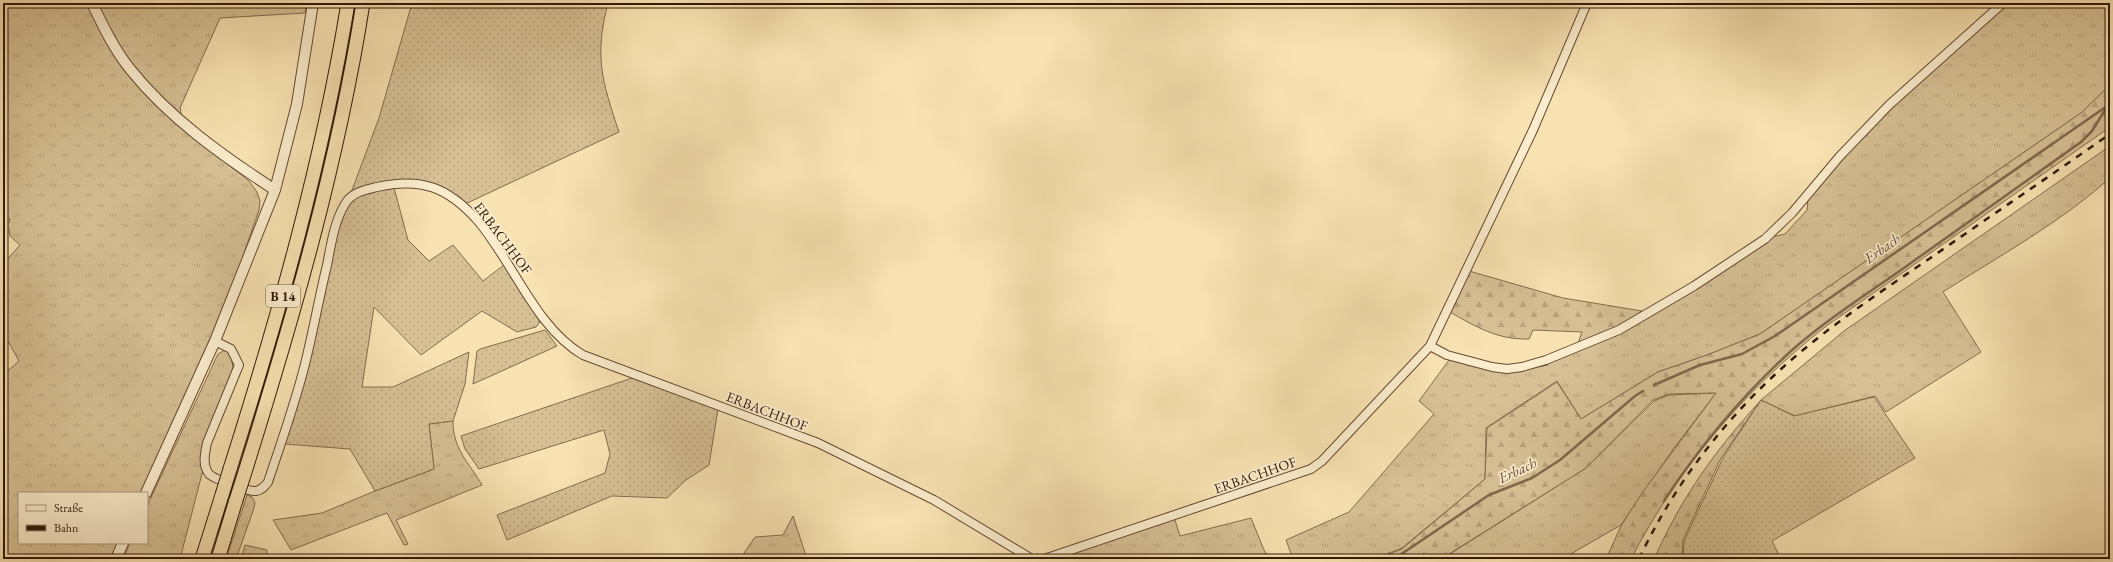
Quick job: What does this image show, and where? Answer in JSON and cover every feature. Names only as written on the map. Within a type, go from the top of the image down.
[{"type":"highway","name":"B 14","points":[[202,559],[297,245],[327,120],[348,3]]},
{"type":"highway","name":"B 14","points":[[218,559],[293,312],[326,191],[345,104],[363,3]]},
{"type":"street","points":[[92,3],[112,43],[129,68],[159,102],[238,166],[275,190]]},
{"type":"street","points":[[146,492],[215,341],[275,190],[297,104],[313,3]]},
{"type":"street","name":"ERBACHHOF","points":[[1044,559],[1310,469],[1322,461],[1430,346],[1534,130],[1588,3]]},
{"type":"street","points":[[1430,346],[1447,355],[1492,367],[1507,369],[1522,367],[1546,360],[1619,330],[1694,286],[1765,239],[1792,213],[1840,156],[1889,105],[2003,3]]},
{"type":"street","name":"ERBACHHOF","points":[[215,341],[231,350],[239,365],[207,443],[204,456],[206,469],[210,475],[216,478],[251,491],[259,490],[268,482],[304,366],[335,228],[346,204],[352,196],[365,189],[393,184],[419,183],[438,190],[454,199],[478,222],[549,326],[571,348],[583,355],[818,444],[873,469],[934,500],[1032,559]]},
{"type":"street","points":[[116,559],[123,544]]},
{"type":"green space","points":[[3,3],[306,3],[305,13],[220,18],[180,108],[184,130],[249,181],[257,192],[260,201],[259,210],[242,259],[210,339],[141,492],[18,492],[18,544],[118,544],[111,559],[3,559],[3,375],[19,361],[3,332],[3,264],[20,245],[10,236],[9,229],[3,235],[3,223],[9,223],[10,219],[3,219]]},
{"type":"green space","points":[[412,3],[608,3],[601,39],[602,69],[608,98],[619,132],[463,205],[431,187],[393,184],[408,240],[429,261],[453,245],[483,281],[504,265],[540,322],[536,327],[517,332],[482,311],[421,355],[374,307],[362,387],[393,387],[469,352],[465,384],[453,421],[429,424],[434,469],[375,491],[350,449],[284,444],[337,230],[379,118]]},
{"type":"green space","points":[[2004,3],[2110,3],[2110,85],[2081,113],[1760,334],[1658,372],[1581,419],[1557,381],[1486,428],[1485,479],[1402,548],[1374,559],[1293,559],[1286,540],[1349,512],[1434,414],[1419,401],[1449,360],[1507,373],[1548,365],[1546,361],[1584,346],[1772,237],[1785,234],[1807,210],[1808,198],[1891,105]]},
{"type":"green space","points":[[2110,85],[2110,127],[1825,327],[1768,377],[1741,404],[1692,462],[1670,493],[1631,559],[1606,559],[1621,526],[1642,493],[1716,393],[1669,394],[1653,400],[1586,468],[1441,559],[1375,559],[1402,549],[1485,479],[1487,428],[1557,382],[1581,419],[1658,372],[1760,334],[2081,113]]},
{"type":"green space","points":[[2110,146],[2110,178],[2071,210],[1943,292],[1981,352],[1886,412],[1875,396],[1795,416],[1761,400],[1844,331]]},
{"type":"green space","points":[[1469,271],[1563,298],[1642,311],[1618,327],[1578,343],[1582,332],[1533,330],[1529,339],[1518,339],[1497,335],[1469,323],[1450,312]]},
{"type":"green space","points":[[545,330],[557,346],[473,384],[477,351]]},
{"type":"green space","points":[[225,350],[231,354],[233,368],[202,447],[203,470],[180,559],[123,559],[130,544],[148,544],[148,504],[218,354]]},
{"type":"green space","points":[[635,377],[718,409],[709,465],[686,480],[667,498],[612,496],[507,540],[497,515],[605,473],[610,454],[604,430],[479,469],[465,449],[461,436]]},
{"type":"green space","points":[[1716,393],[1674,448],[1621,525],[1562,559],[1442,559],[1586,468],[1654,401],[1669,395]]},
{"type":"green space","points":[[1874,397],[1915,458],[1772,541],[1781,559],[1683,559],[1684,541],[1724,456],[1761,400],[1794,416]]},
{"type":"green space","points":[[1761,400],[1721,458],[1683,540],[1682,559],[1654,559],[1676,514],[1688,494],[1714,456]]},
{"type":"green space","points":[[453,421],[459,448],[482,485],[396,520],[408,544],[404,545],[387,513],[291,550],[273,520],[322,513],[434,469],[429,424]]},
{"type":"green space","points":[[247,495],[252,497],[255,503],[253,511],[236,559],[226,559]]},
{"type":"green space","points":[[793,516],[807,559],[740,559],[755,537],[783,535]]},
{"type":"green space","points":[[1174,517],[1180,536],[1251,518],[1264,550],[1270,559],[1046,559]]},
{"type":"green space","points":[[245,545],[267,550],[267,559],[241,559]]},
{"type":"waterway","name":"Erbach","points":[[1654,385],[1700,365],[1742,354],[1775,336],[2110,104]]},
{"type":"waterway","points":[[1664,501],[1707,441],[1739,403],[1791,351],[1817,329],[2081,142],[2092,131],[2108,105]]},
{"type":"waterway","name":"Erbach","points":[[1394,559],[1489,495],[1532,478],[1560,460],[1635,396],[1643,391]]},
{"type":"railway","points":[[1639,559],[1654,529],[1689,472],[1731,420],[1778,372],[1818,338],[1865,303],[2110,134]]}]
